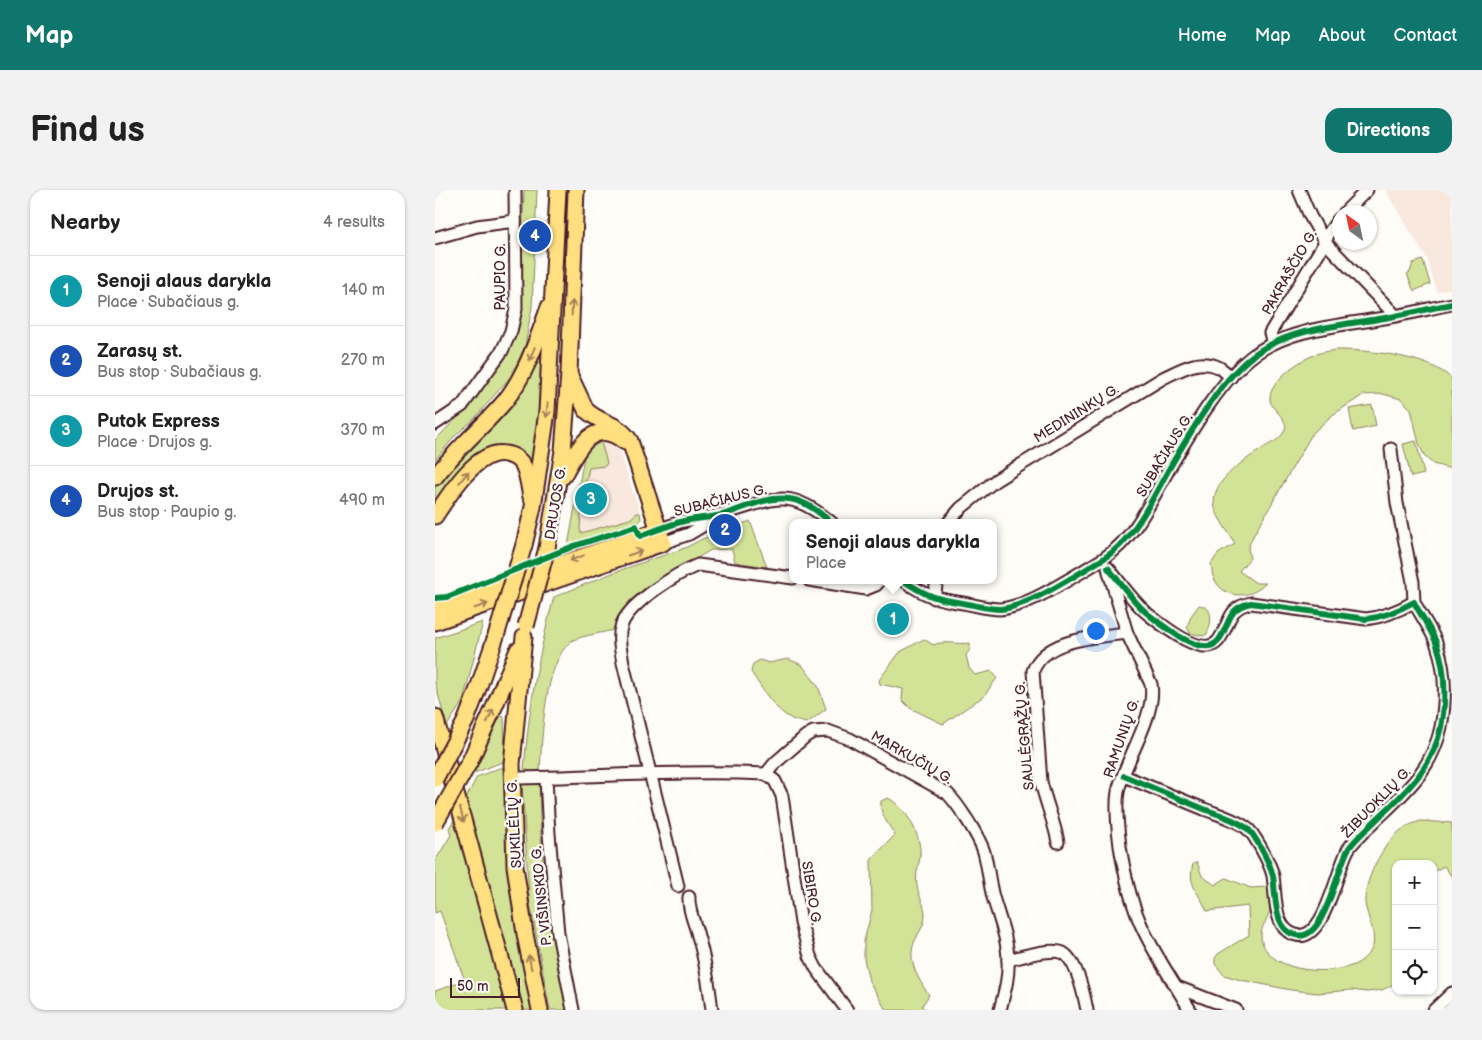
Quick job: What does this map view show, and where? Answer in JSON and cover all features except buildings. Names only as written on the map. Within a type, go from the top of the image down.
[{"type":"main road","name":"DRUJOS G.","points":[[435,779],[466,720],[482,678],[524,545],[533,507],[547,412],[558,190]]},
{"type":"main road","name":"DRUJOS G.","points":[[435,823],[470,760],[495,705],[525,631],[547,548],[563,451],[569,374],[576,190]]},
{"type":"main road","points":[[435,477],[464,442],[504,401],[519,381],[531,359],[554,292]]},
{"type":"main road","points":[[569,374],[582,402],[591,414],[613,424],[630,441],[661,536]]},
{"type":"main road","points":[[558,484],[581,444],[597,434],[606,433],[619,437],[635,460]]},
{"type":"main road","points":[[435,516],[472,468],[489,456],[499,452],[510,454],[522,464],[527,473],[533,507]]},
{"type":"main road","name":"SUBAČIAUS G.","points":[[435,608],[661,536]]},
{"type":"main road","name":"SUBAČIAUS G.","points":[[435,622],[661,536]]},
{"type":"main road","name":"SUKILĖLIŲ G.","points":[[525,631],[512,778],[515,866],[525,934],[540,1010]]},
{"type":"main road","points":[[435,717],[515,1010]]},
{"type":"street","name":"PAUPIO G.","points":[[435,424],[462,406],[498,356],[511,331],[516,309],[515,190]]},
{"type":"street","points":[[1299,190],[1310,216],[1325,242],[1396,316]]},
{"type":"street","points":[[1352,205],[1367,190]]},
{"type":"street","points":[[435,238],[477,226],[515,221]]},
{"type":"street","name":"PAKRAŠČIO G.","points":[[1273,343],[1271,333],[1332,228]]},
{"type":"street","name":"SUBAČIAUS G.","points":[[909,584],[920,592],[934,598],[999,609],[1010,608],[1105,564],[1132,532],[1196,425],[1231,377],[1253,355],[1273,343],[1300,333],[1452,304]]},
{"type":"street","name":"MEDININKŲ G.","points":[[951,519],[961,508],[996,480],[1163,378],[1186,367],[1202,363],[1218,367],[1231,377]]},
{"type":"street","name":"ŽIBUOKLIŲ G.","points":[[1124,776],[1227,818],[1249,830],[1260,846],[1273,876],[1273,889],[1279,917],[1283,926],[1294,935],[1302,936],[1309,934],[1315,929],[1349,849],[1413,785],[1435,748],[1441,728],[1445,684],[1442,665],[1437,643],[1414,602],[1413,582],[1397,503],[1391,449]]},
{"type":"street","name":"SUBAČIAUS G.","points":[[661,536],[689,534],[722,515],[762,502],[788,499],[811,507],[827,519]]},
{"type":"street","points":[[1105,564],[1147,613],[1194,644],[1206,647],[1213,646],[1218,640],[1233,612],[1241,605],[1251,603],[1366,619],[1386,616],[1414,602]]},
{"type":"street","name":"RAMUNIŲ G.","points":[[1105,564],[1127,633],[1151,684],[1152,696],[1146,718],[1118,793],[1118,830],[1129,893],[1139,921],[1151,945],[1190,1010]]},
{"type":"street","points":[[678,886],[623,663],[619,641],[623,622],[630,612],[664,584],[685,570],[698,565],[789,577]]},
{"type":"street","points":[[834,584],[866,589],[877,584]]},
{"type":"street","points":[[934,598],[936,584]]},
{"type":"street","name":"SAULĖGRĄŽŲ G.","points":[[1058,842],[1053,818],[1045,799],[1041,782],[1033,672],[1041,658],[1068,642],[1127,633]]},
{"type":"street","name":"MARKUČIŲ G.","points":[[766,774],[806,736],[813,732],[828,731],[850,739],[947,793],[979,840],[1005,937],[1008,960],[1007,984],[1000,1010]]},
{"type":"street","points":[[512,778],[651,774],[766,774]]},
{"type":"street","name":"SIBIRO G.","points":[[766,774],[775,781],[782,796],[801,923],[809,956],[847,1010]]},
{"type":"street","name":"P. VIŠINSKIO G.","points":[[546,778],[558,933],[573,1010]]},
{"type":"street","points":[[689,898],[689,905],[708,980],[712,1010]]},
{"type":"street","points":[[1008,960],[1049,952],[1063,954],[1069,960],[1079,979],[1087,1010]]},
{"type":"street","points":[[1177,987],[1236,1010]]},
{"type":"street","points":[[1434,1010],[1452,993]]},
{"type":"shaded area","points":[[1385,190],[1452,190],[1452,288],[1437,292],[1427,259]]},
{"type":"shaded area","points":[[609,440],[616,442],[641,519],[639,522],[568,546],[584,457],[595,444]]},
{"type":"green space","points":[[524,190],[537,190],[532,307],[525,346],[511,376],[435,460],[435,440],[466,409],[519,318]]},
{"type":"green space","points":[[1423,260],[1430,284],[1414,291],[1407,274],[1410,272],[1413,263]]},
{"type":"green space","points":[[542,347],[538,415],[532,460],[508,447],[500,445],[481,451],[454,476],[435,503],[435,487],[522,388],[534,367]]},
{"type":"green space","points":[[1338,350],[1382,353],[1414,360],[1442,371],[1452,379],[1452,469],[1433,464],[1425,457],[1419,444],[1411,409],[1401,399],[1383,394],[1363,395],[1331,416],[1312,434],[1252,538],[1248,548],[1250,558],[1239,571],[1256,583],[1266,583],[1259,589],[1245,595],[1237,595],[1223,590],[1213,576],[1211,564],[1218,554],[1235,544],[1215,508],[1214,498],[1217,488],[1241,463],[1277,440],[1285,430],[1284,421],[1270,400],[1271,393],[1279,380],[1306,359],[1321,353]]},
{"type":"green space","points":[[1372,405],[1376,426],[1353,431],[1349,409]]},
{"type":"green space","points":[[1416,441],[1424,474],[1411,477],[1403,444]]},
{"type":"green space","points":[[601,442],[607,463],[605,466],[589,468],[582,500],[581,533],[630,519],[637,513],[640,513],[641,519],[639,522],[568,546],[584,457],[587,450]]},
{"type":"green space","points":[[750,521],[767,567],[735,562],[732,549],[711,550],[690,562],[640,597],[623,613],[614,630],[570,642],[561,653],[550,684],[546,702],[540,771],[532,772],[524,769],[535,682],[554,597],[615,572],[685,548],[702,539]]},
{"type":"green space","points":[[1199,605],[1204,606],[1211,616],[1207,634],[1203,636],[1190,633],[1187,627],[1191,616]]},
{"type":"green space","points":[[483,622],[463,701],[447,726],[435,683],[435,638]]},
{"type":"green space","points":[[924,639],[933,645],[942,643],[970,643],[970,650],[966,655],[969,668],[975,675],[992,671],[997,678],[984,696],[943,724],[910,708],[902,700],[903,689],[880,684],[879,680],[900,652]]},
{"type":"green space","points":[[788,659],[802,665],[818,686],[826,709],[807,723],[792,719],[780,710],[751,672],[753,664],[760,660],[769,663]]},
{"type":"green space","points":[[503,716],[505,761],[474,773],[500,717]]},
{"type":"green space","points":[[499,768],[505,768],[533,1010],[522,1010],[464,802],[477,777]]},
{"type":"green space","points":[[540,782],[541,840],[544,868],[552,925],[568,1010],[550,1010],[529,898],[522,783]]},
{"type":"green space","points":[[888,798],[895,802],[907,815],[912,823],[920,848],[917,881],[925,919],[914,943],[912,957],[915,971],[929,995],[922,1006],[926,1010],[886,1010],[869,981],[864,959],[864,941],[872,910],[871,860],[895,835],[881,810],[881,801]]},
{"type":"green space","points":[[456,817],[509,1010],[435,1010],[435,991],[465,981],[440,911],[435,913],[435,861],[451,835],[449,828]]},
{"type":"green space","points":[[1420,821],[1452,823],[1452,877],[1444,866],[1437,870],[1437,860],[1392,860],[1392,985],[1382,990],[1367,992],[1351,990],[1318,993],[1291,990],[1224,975],[1215,964],[1215,958],[1218,954],[1249,935],[1248,906],[1207,911],[1193,884],[1193,864],[1197,862],[1202,876],[1215,885],[1226,878],[1251,888],[1266,887],[1272,895],[1269,914],[1262,929],[1261,937],[1268,953],[1278,961],[1305,969],[1334,970],[1358,963],[1372,948],[1374,942],[1372,928],[1365,902],[1368,882],[1384,849],[1398,832]]},
{"type":"cycle path","points":[[909,584],[918,590],[946,600],[1000,609],[1012,607],[1038,596],[1103,559],[1115,550],[1135,528],[1209,404],[1231,376],[1255,354],[1283,339],[1298,334],[1452,304]]},
{"type":"cycle path","points":[[435,598],[447,597],[574,546],[636,526],[640,536],[684,521],[722,515],[772,499],[789,499],[801,502],[827,519]]},
{"type":"cycle path","points":[[1108,568],[1132,598],[1148,614],[1172,632],[1203,646],[1211,645],[1218,641],[1233,613],[1243,605],[1251,603],[1366,619],[1391,613],[1414,602],[1435,639],[1444,675],[1443,717],[1437,742],[1431,756],[1407,790],[1349,848],[1329,902],[1315,927],[1306,934],[1296,935],[1289,932],[1279,919],[1270,867],[1260,846],[1248,829],[1229,818],[1124,776]]},
{"type":"place","name":"Drujos st.","points":[[535,236]]},
{"type":"place","name":"Putok Express","points":[[591,499]]},
{"type":"place","name":"Zarasų st.","points":[[725,530]]},
{"type":"place","name":"Senoji alaus darykla","points":[[893,619]]}]
